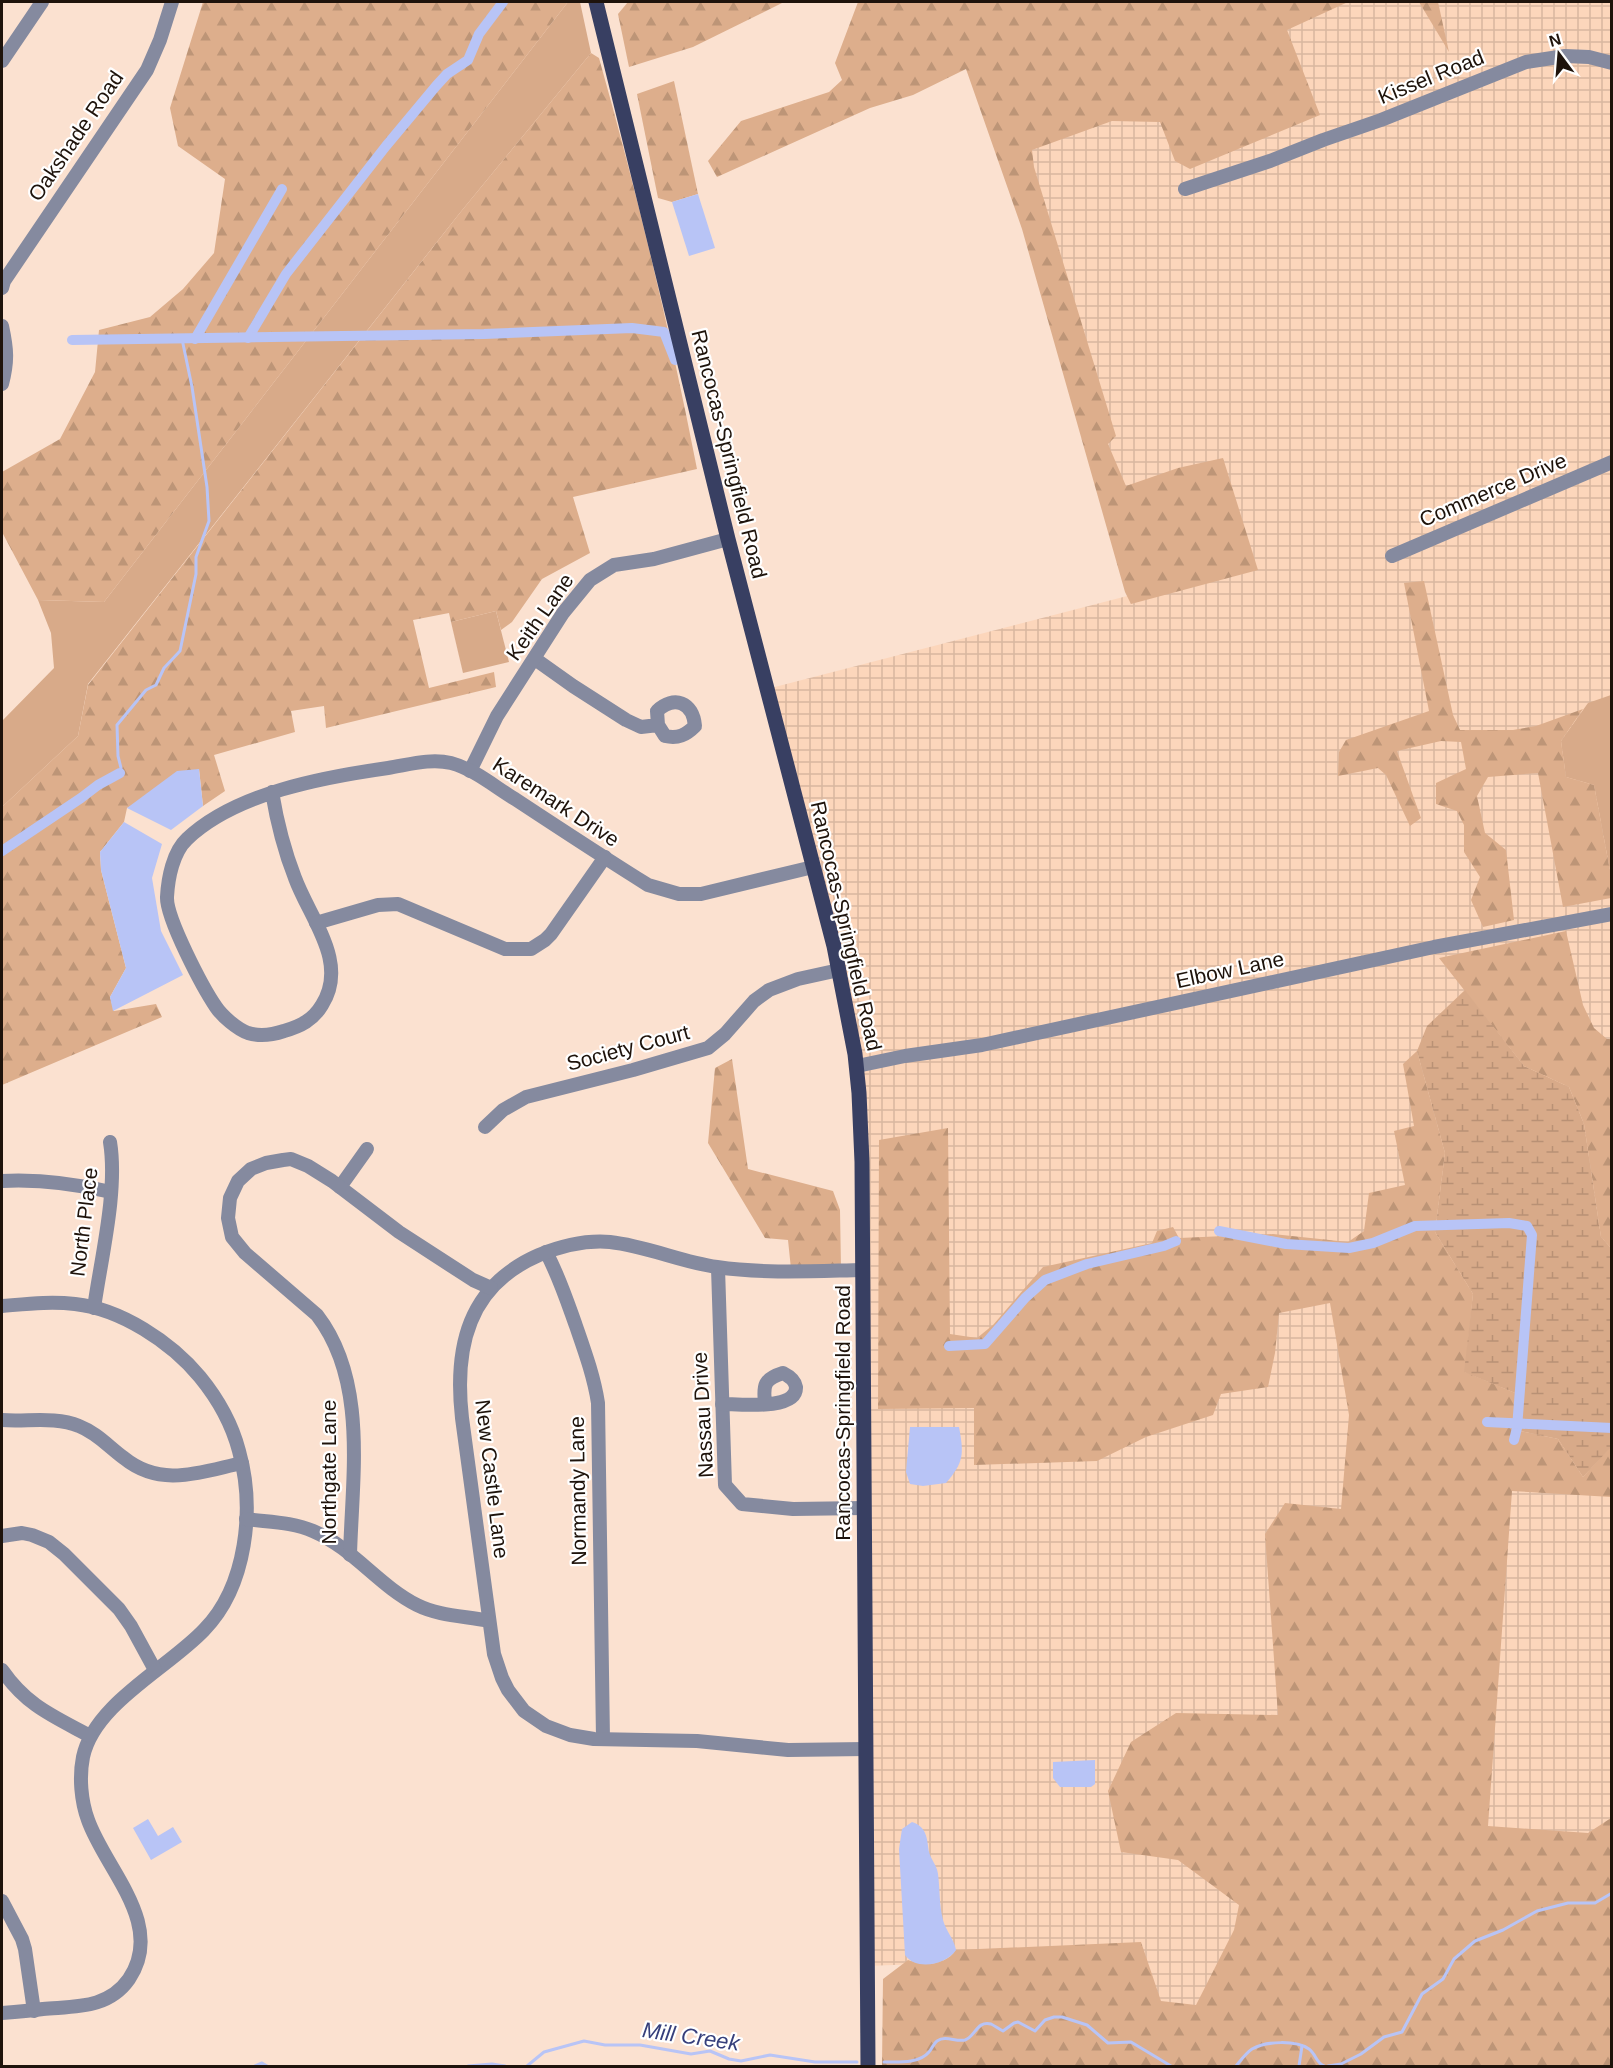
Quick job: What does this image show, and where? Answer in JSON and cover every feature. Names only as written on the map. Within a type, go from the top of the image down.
[{"type":"main road","name":"Rancocas-Springfield Road","points":[[596,2],[728,539],[839,970],[857,1066],[862,1162],[868,2067]]},
{"type":"street","points":[[2,61],[42,2]]},
{"type":"street","name":"Oakshade Road","points":[[2,288],[4,281],[147,70],[160,40],[172,2]]},
{"type":"street","name":"Kissel Road","points":[[1185,189],[1270,161],[1526,62],[1565,56],[1589,57],[1611,63]]},
{"type":"street","points":[[2,326],[7,363],[2,384]]},
{"type":"street","name":"Commerce Drive","points":[[1392,556],[1611,462]]},
{"type":"street","name":"Keith Lane","points":[[470,771],[497,716],[570,605],[598,574],[614,565],[654,559],[728,539]]},
{"type":"street","points":[[536,659],[573,686],[632,723],[641,727],[658,725]]},
{"type":"street","name":"Karemark Drive","points":[[272,792],[281,842],[296,882],[327,944],[332,985],[313,1018],[297,1028],[268,1036],[247,1032],[232,1023],[217,1008],[171,921],[166,899],[174,859],[185,840],[210,821],[272,792],[348,774],[420,763],[450,763],[470,771],[648,885],[679,894],[701,894],[813,867]]},
{"type":"street","points":[[316,923],[378,905],[398,904],[505,949],[531,949],[551,934],[605,857]]},
{"type":"street","name":"Elbow Lane","points":[[857,1066],[905,1056],[982,1045],[1434,947],[1611,914]]},
{"type":"street","name":"Society Court","points":[[485,1127],[503,1110],[526,1097],[708,1048],[725,1034],[754,1001],[769,990],[798,979],[839,970]]},
{"type":"street","name":"North Place","points":[[94,1308],[111,1192],[113,1162],[110,1142]]},
{"type":"street","points":[[340,1187],[368,1149]]},
{"type":"street","name":"Northgate Lane","points":[[489,1621],[436,1613],[419,1606],[381,1581],[350,1555],[354,1426],[344,1367],[324,1324],[308,1306],[245,1253],[232,1237],[228,1218],[230,1198],[238,1181],[251,1168],[266,1163],[291,1160],[316,1170],[399,1232],[473,1280],[491,1288]]},
{"type":"street","points":[[2,1180],[86,1186],[111,1192]]},
{"type":"street","name":"New Castle Lane","points":[[863,1270],[718,1268],[612,1243],[584,1243],[546,1252],[518,1266],[496,1282],[479,1305],[466,1338],[461,1359],[459,1388],[494,1654],[502,1678],[515,1701],[524,1711],[558,1732],[582,1737],[697,1741],[788,1750],[866,1749]]},
{"type":"street","name":"Normandy Lane","points":[[546,1252],[557,1272],[581,1338],[594,1380],[598,1403],[603,1739]]},
{"type":"street","name":"Nassau Drive","points":[[718,1268],[725,1485],[742,1504],[793,1509],[864,1508]]},
{"type":"street","points":[[2,1306],[49,1302],[78,1304],[121,1318],[148,1332],[195,1372],[214,1396],[235,1437],[242,1463],[246,1498],[246,1519],[237,1572],[220,1610],[202,1632],[169,1661],[155,1670],[99,1723],[90,1736],[81,1768],[84,1808],[94,1833],[135,1911],[140,1932],[140,1952],[136,1966],[121,1989],[110,1997],[83,2007],[2,2013]]},
{"type":"street","points":[[722,1404],[765,1403]]},
{"type":"street","points":[[2,1420],[53,1421],[80,1426],[96,1435],[138,1469],[163,1476],[187,1476],[242,1463]]},
{"type":"street","points":[[246,1519],[306,1528],[350,1555]]},
{"type":"street","points":[[2,1536],[22,1533],[32,1535],[49,1542],[64,1554],[119,1609],[155,1670]]},
{"type":"street","points":[[2,1670],[29,1702],[90,1736]]},
{"type":"street","points":[[2,1901],[25,1949],[34,2011]]},
{"type":"shaded area","points":[[1149,2],[1611,2],[1612,1844],[1207,2011],[1181,2019],[1144,1993],[1133,1956],[867,1966],[855,1054],[767,689],[1131,595],[985,77]]},
{"type":"green space","points":[[203,2],[568,2],[104,602],[38,600],[2,532],[2,472],[60,439],[95,372],[99,330],[150,317],[183,289],[214,253],[225,179],[178,146],[170,108]]},
{"type":"green space","points":[[568,2],[580,2],[591,53],[459,214],[88,684],[78,736],[2,807],[2,721],[54,668],[51,633],[38,600],[104,602]]},
{"type":"green space","points":[[628,2],[784,2],[693,47],[629,67],[618,14]]},
{"type":"green space","points":[[858,2],[1348,2],[1287,30],[1320,115],[1190,169],[1175,161],[1160,122],[1112,121],[1032,150],[1034,167],[1116,436],[1108,444],[1126,486],[1178,468],[1223,458],[1258,570],[1131,604],[1125,592],[1022,229],[966,69],[913,95],[870,108],[717,177],[708,161],[741,121],[829,92],[842,80],[835,63]]},
{"type":"green space","points":[[1419,2],[1438,2],[1449,52]]},
{"type":"green space","points":[[591,53],[599,58],[640,211],[676,365],[697,469],[573,497],[590,553],[542,579],[512,622],[501,630],[496,611],[451,622],[449,613],[413,620],[429,688],[494,672],[496,687],[326,728],[324,706],[291,711],[295,732],[214,755],[225,791],[203,806],[199,769],[127,808],[124,822],[100,852],[101,870],[126,968],[110,997],[114,1011],[156,1004],[162,1017],[2,1085],[2,807],[78,736],[88,685],[459,214]]},
{"type":"green space","points":[[674,81],[698,194],[672,202],[658,198],[637,94]]},
{"type":"green space","points":[[1424,581],[1453,715],[1460,730],[1513,730],[1536,726],[1583,709],[1561,741],[1566,777],[1594,785],[1611,876],[1611,898],[1563,907],[1538,773],[1488,777],[1477,796],[1485,833],[1506,850],[1514,920],[1483,927],[1471,900],[1480,877],[1464,852],[1464,825],[1457,811],[1436,804],[1436,783],[1466,769],[1461,742],[1441,741],[1397,751],[1421,818],[1410,826],[1386,775],[1378,768],[1338,776],[1339,752],[1346,740],[1429,711],[1404,583]]},
{"type":"green space","points":[[496,611],[509,662],[463,673],[451,622]]},
{"type":"green space","points":[[1611,695],[1611,876],[1594,785],[1566,777],[1561,741],[1588,703]]},
{"type":"green space","points":[[1566,931],[1583,1005],[1594,1028],[1607,1039],[1611,1039],[1611,1248],[1601,1237],[1584,1124],[1569,1087],[1524,1066],[1439,958]]},
{"type":"green space","points":[[1465,990],[1524,1066],[1569,1087],[1584,1124],[1601,1237],[1611,1248],[1612,1446],[1583,1477],[1558,1439],[1516,1430],[1520,1395],[1464,1372],[1473,1294],[1435,1232],[1445,1153],[1417,1051],[1427,1026]]},
{"type":"green space","points":[[1417,1051],[1445,1153],[1435,1232],[1473,1294],[1465,1372],[1520,1395],[1516,1430],[1558,1439],[1583,1477],[1611,1446],[1611,1497],[1512,1491],[1488,1826],[1588,1833],[1611,1818],[1611,2065],[882,2066],[883,1979],[908,1960],[921,1964],[941,1962],[956,1950],[1141,1942],[1161,2001],[1196,2005],[1234,1930],[1239,1905],[1178,1860],[1121,1852],[1108,1791],[1131,1742],[1176,1713],[1278,1715],[1265,1534],[1285,1503],[1341,1509],[1349,1415],[1330,1303],[1279,1313],[1275,1353],[1268,1387],[1221,1394],[1213,1415],[1146,1437],[1097,1461],[974,1465],[974,1408],[878,1409],[879,1140],[948,1128],[950,1334],[977,1338],[993,1325],[1043,1267],[1152,1243],[1157,1231],[1173,1227],[1179,1238],[1273,1234],[1348,1242],[1364,1231],[1369,1193],[1405,1185],[1394,1131],[1414,1126],[1403,1064]]},
{"type":"green space","points":[[732,1059],[748,1169],[833,1191],[840,1210],[841,1269],[791,1269],[788,1240],[765,1238],[708,1143],[715,1068]]},
{"type":"water","points":[[698,194],[715,248],[689,256],[672,202]]},
{"type":"water","points":[[199,769],[203,806],[171,830],[127,808],[177,771]]},
{"type":"water","points":[[124,822],[162,844],[152,878],[161,931],[183,975],[113,1011],[110,997],[126,968],[101,870],[100,852]]},
{"type":"water","points":[[910,1427],[959,1427],[962,1444],[961,1457],[946,1483],[923,1486],[910,1484],[906,1472]]},
{"type":"water","points":[[1095,1760],[1095,1784],[1091,1787],[1060,1787],[1053,1778],[1053,1762]]},
{"type":"water","points":[[148,1819],[158,1836],[173,1827],[182,1842],[151,1860],[133,1828]]},
{"type":"water","points":[[912,1822],[921,1827],[926,1835],[930,1855],[937,1871],[943,1920],[956,1950],[945,1959],[931,1964],[916,1963],[905,1955],[899,1849],[902,1829]]},
{"type":"waterway","points":[[248,338],[286,274],[436,86],[447,74],[468,60],[479,34],[503,2]]},
{"type":"waterway","points":[[195,339],[282,189]]},
{"type":"waterway","points":[[72,340],[484,334],[632,328],[664,332],[675,360]]},
{"type":"waterway","points":[[120,773],[117,725],[146,690],[156,685],[164,668],[180,651],[196,574],[196,557],[209,521],[207,487],[192,387],[182,339]]},
{"type":"waterway","points":[[2,851],[98,785],[120,773]]},
{"type":"waterway","points":[[1219,1231],[1286,1244],[1349,1248],[1373,1243],[1415,1226],[1509,1223],[1527,1226],[1532,1235],[1517,1428],[1514,1440]]},
{"type":"waterway","points":[[949,1346],[985,1344],[1025,1298],[1045,1280],[1087,1264],[1164,1246],[1176,1241]]},
{"type":"waterway","points":[[1487,1422],[1612,1428]]},
{"type":"waterway","name":"Mill Creek","points":[[1328,2066],[1341,2064],[1361,2054],[1384,2037],[1402,2032],[1422,1994],[1443,1979],[1454,1959],[1475,1941],[1503,1930],[1537,1911],[1568,1903],[1595,1903],[1612,1893]]},
{"type":"waterway","name":"Mill Creek","points":[[884,2062],[908,2062],[920,2059],[940,2039],[965,2040],[982,2024],[991,2024],[1003,2031],[1018,2022],[1035,2031],[1045,2020],[1062,2017],[1087,2025],[1108,2043],[1131,2042],[1171,2066]]},
{"type":"waterway","name":"Mill Creek","points":[[527,2066],[544,2052],[584,2041],[605,2045],[640,2045],[691,2054],[710,2051],[741,2061],[770,2055],[815,2062],[857,2062]]},
{"type":"waterway","name":"Mill Creek","points":[[1236,2066],[1252,2049],[1265,2044],[1281,2043],[1297,2044],[1309,2049],[1324,2066]]},
{"type":"waterway","points":[[1299,2066],[1302,2046]]},
{"type":"waterway","name":"Mill Creek","points":[[255,2066],[262,2063],[267,2066]]},
{"type":"waterway","name":"Mill Creek","points":[[468,2066],[492,2064],[505,2066]]}]
